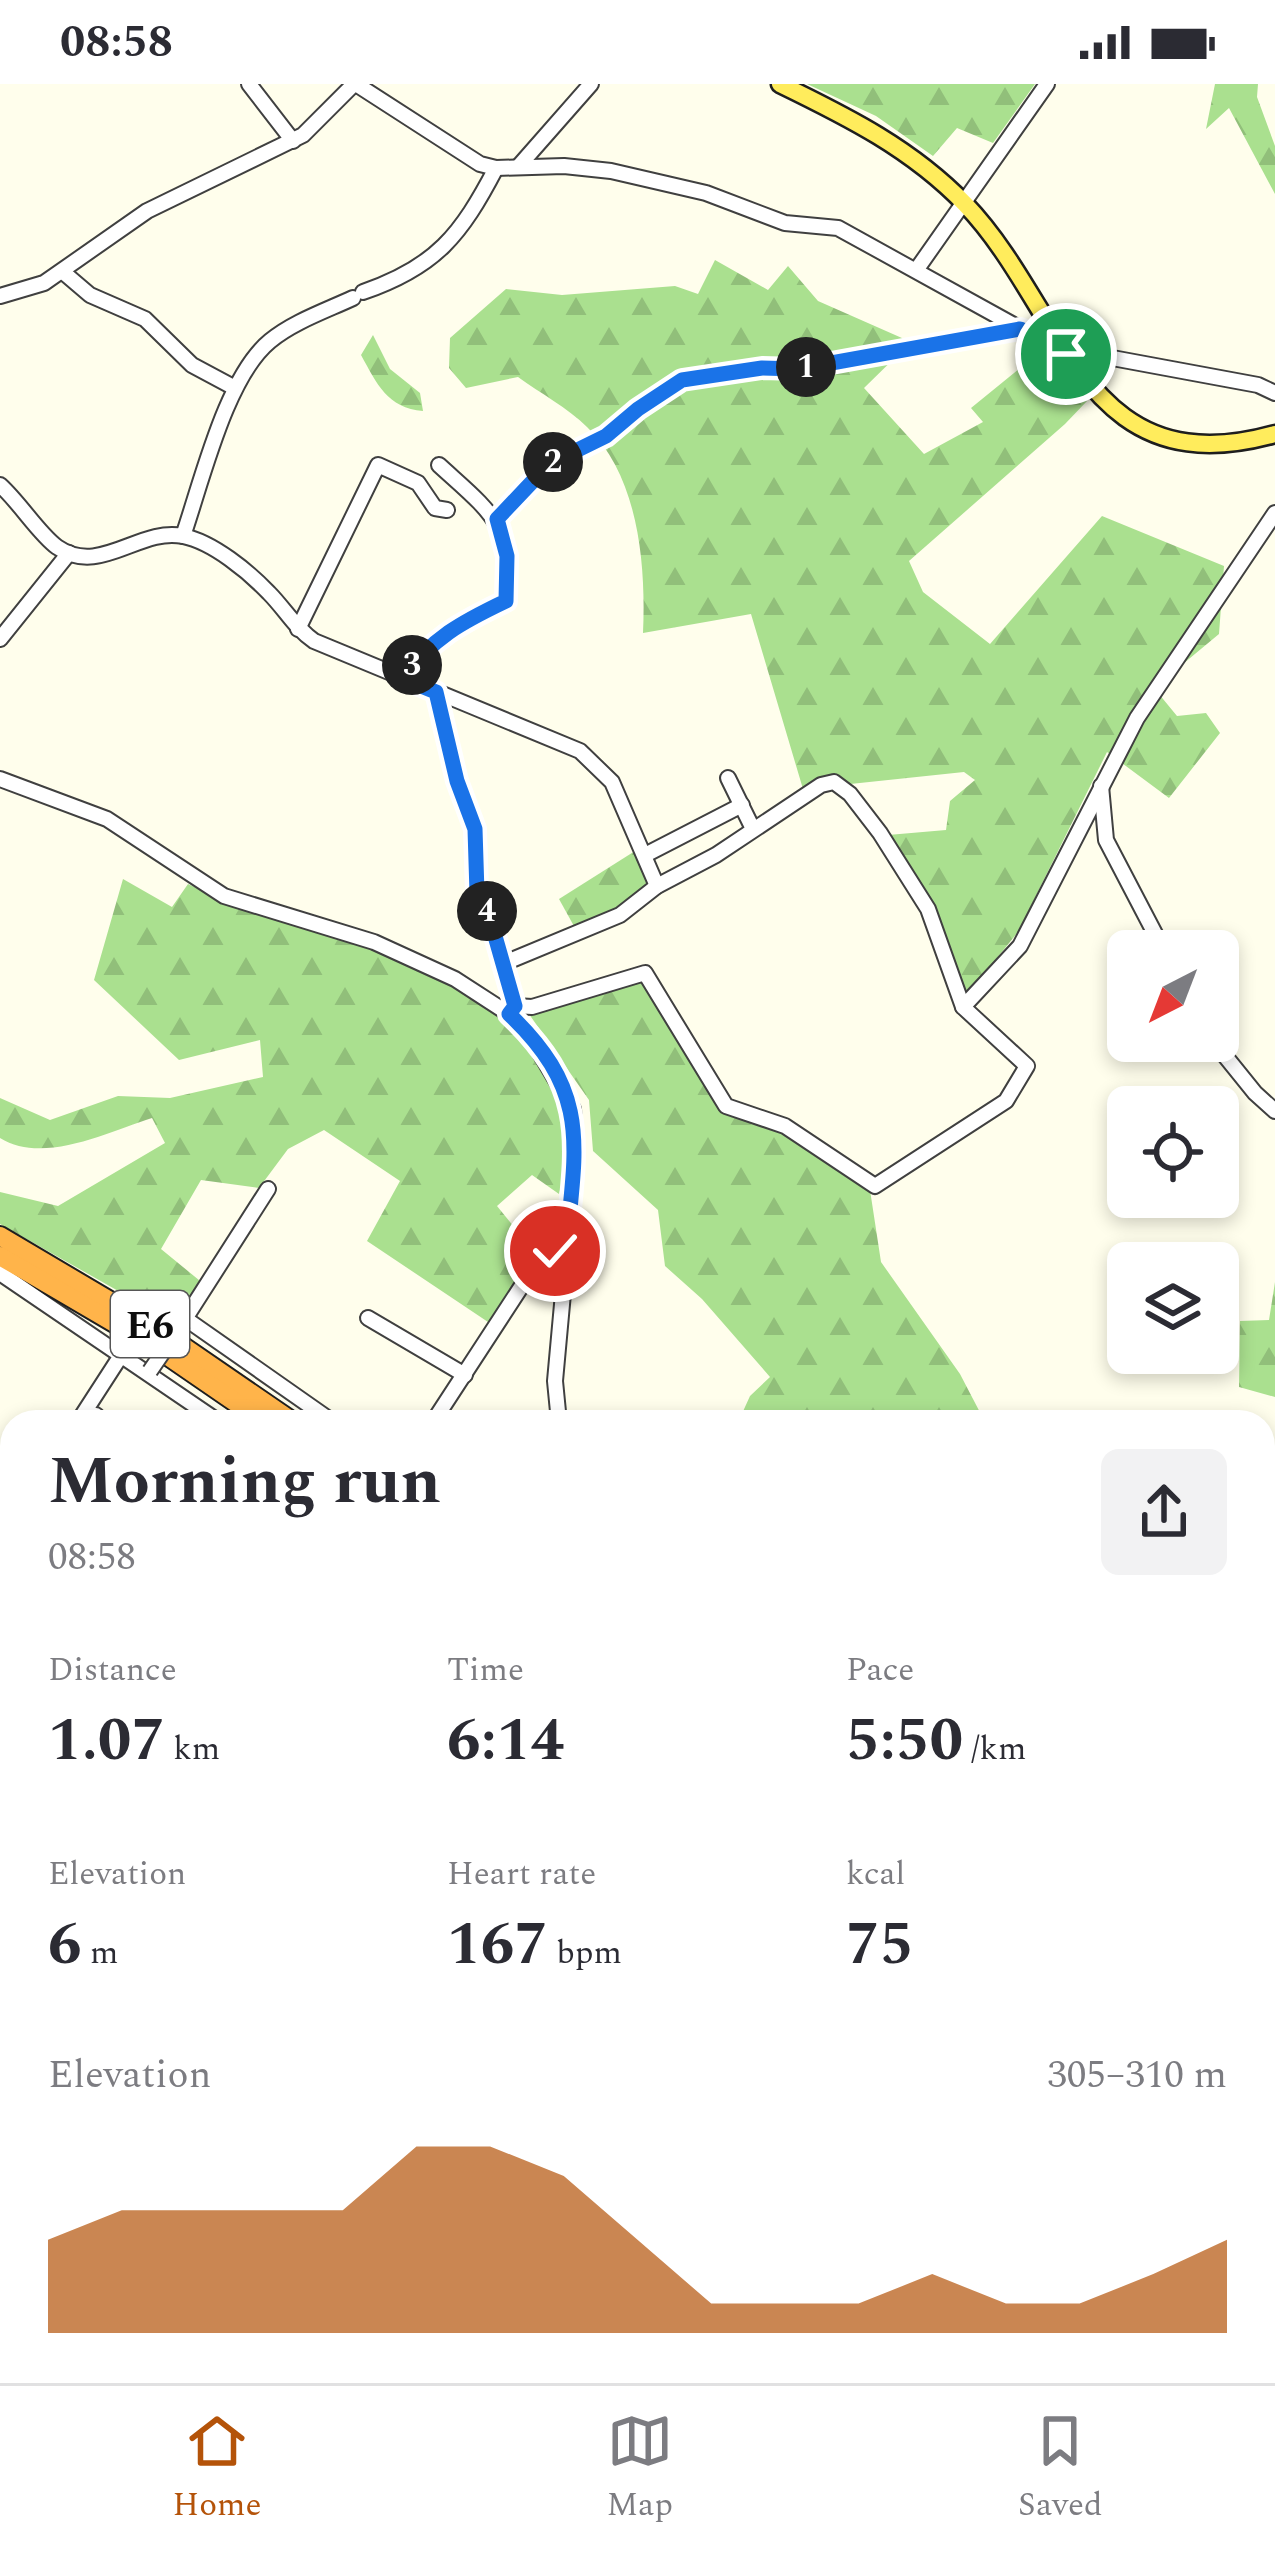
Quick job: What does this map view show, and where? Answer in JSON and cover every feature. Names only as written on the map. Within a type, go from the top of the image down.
[{"type":"highway","name":"E6","points":[[0,1236],[159,1330],[276,1410]]},
{"type":"highway","name":"E6","points":[[0,1256],[152,1346],[246,1410]]},
{"type":"main road","points":[[780,84],[890,141],[965,204],[1012,262],[1066,354],[1104,402],[1152,432],[1178,441],[1215,445],[1275,434]]},
{"type":"street","points":[[249,84],[293,141]]},
{"type":"street","points":[[0,296],[63,272],[147,212],[293,141],[315,127],[355,84],[464,155],[496,168],[611,171],[706,193],[785,223],[838,228],[1020,329],[1034,335],[1053,332]]},
{"type":"street","points":[[518,166],[591,84]]},
{"type":"street","points":[[917,269],[1047,84]]},
{"type":"street","points":[[183,536],[235,388],[249,363],[271,340],[423,266],[454,239],[496,168]]},
{"type":"street","points":[[63,272],[91,295],[145,319],[192,365],[235,388]]},
{"type":"street","points":[[497,519],[549,464],[606,436],[682,380],[762,368],[798,369],[1020,329]]},
{"type":"street","points":[[1066,354],[1080,352],[1258,385],[1275,393]]},
{"type":"street","points":[[404,679],[418,656],[455,625],[506,601],[507,556],[497,519],[439,465]]},
{"type":"street","points":[[298,629],[378,466],[418,483],[434,508],[446,510]]},
{"type":"street","points":[[0,485],[56,547],[69,553],[98,558],[146,539],[183,536],[239,567],[269,593],[298,629],[328,649],[580,751],[612,782],[657,886]]},
{"type":"street","points":[[963,1006],[1020,946],[1137,718],[1275,513]]},
{"type":"street","points":[[0,639],[69,553]]},
{"type":"street","points":[[436,692],[457,781],[475,829],[477,893],[489,915],[512,1010],[573,1109],[576,1151],[555,1381],[558,1410]]},
{"type":"street","points":[[728,778],[753,829]]},
{"type":"street","points":[[0,779],[107,819],[224,896],[374,942],[512,1010],[645,973],[726,1106],[785,1126],[874,1186],[1006,1101],[1027,1066],[963,1006],[928,909],[880,832],[850,794],[834,782],[821,785],[716,854],[657,886],[620,915],[502,964]]},
{"type":"street","points":[[1101,786],[1106,840],[1153,930]]},
{"type":"street","points":[[644,855],[742,805]]},
{"type":"street","points":[[1230,1062],[1275,1111]]},
{"type":"street","points":[[149,1373],[268,1189]]},
{"type":"street","points":[[442,1410],[538,1261],[566,1247]]},
{"type":"street","points":[[0,1273],[202,1410]]},
{"type":"street","points":[[368,1318],[465,1375]]},
{"type":"street","points":[[184,1321],[315,1410]]},
{"type":"street","points":[[86,1410],[120,1357]]},
{"type":"green space","points":[[807,84],[1035,84],[993,143],[957,128],[933,156],[876,116]]},
{"type":"green space","points":[[1215,84],[1258,84],[1257,97],[1275,146],[1275,194],[1229,108],[1206,129]]},
{"type":"green space","points":[[715,260],[768,290],[788,266],[818,301],[911,342],[864,388],[924,454],[983,422],[971,408],[1047,346],[1087,401],[909,561],[923,592],[990,644],[1102,516],[1224,566],[1219,634],[1154,688],[1177,716],[1206,713],[1220,733],[1169,798],[1107,752],[1018,932],[971,990],[961,991],[888,835],[946,830],[950,801],[975,780],[964,772],[803,789],[751,614],[643,633],[636,523],[604,447],[579,420],[518,377],[466,388],[449,368],[450,338],[506,289],[562,295],[675,286],[698,294]]},
{"type":"green space","points":[[373,335],[390,369],[420,393],[423,411],[400,405],[378,385],[361,355]]},
{"type":"green space","points":[[635,851],[647,885],[617,911],[575,928],[559,899]]},
{"type":"green space","points":[[123,879],[172,907],[188,884],[380,951],[471,993],[510,1024],[559,1093],[569,1143],[559,1194],[532,1175],[497,1206],[540,1259],[491,1324],[367,1241],[400,1181],[324,1130],[288,1149],[259,1188],[201,1180],[161,1249],[205,1285],[173,1322],[0,1224],[0,1192],[58,1206],[165,1143],[152,1118],[76,1143],[36,1148],[17,1145],[0,1138],[0,1098],[50,1120],[118,1096],[170,1098],[263,1077],[260,1040],[179,1060],[94,980]]},
{"type":"green space","points":[[640,980],[722,1109],[785,1133],[870,1190],[881,1262],[960,1374],[979,1410],[744,1410],[750,1396],[770,1377],[702,1299],[665,1266],[658,1210],[593,1151],[589,1100],[529,1014]]},
{"type":"green space","points":[[1275,1282],[1275,1397],[1239,1387],[1240,1321],[1269,1320]]},
{"type":"route","points":[[555,1251],[566,1247],[576,1151],[573,1109],[555,1073],[509,1014],[515,1006],[489,915],[477,893],[475,829],[457,781],[436,692],[404,679],[418,656],[455,625],[506,601],[507,556],[497,519],[549,464],[606,436],[682,380],[762,368],[798,369],[1020,329],[1034,335],[1053,332],[1066,354]]}]
